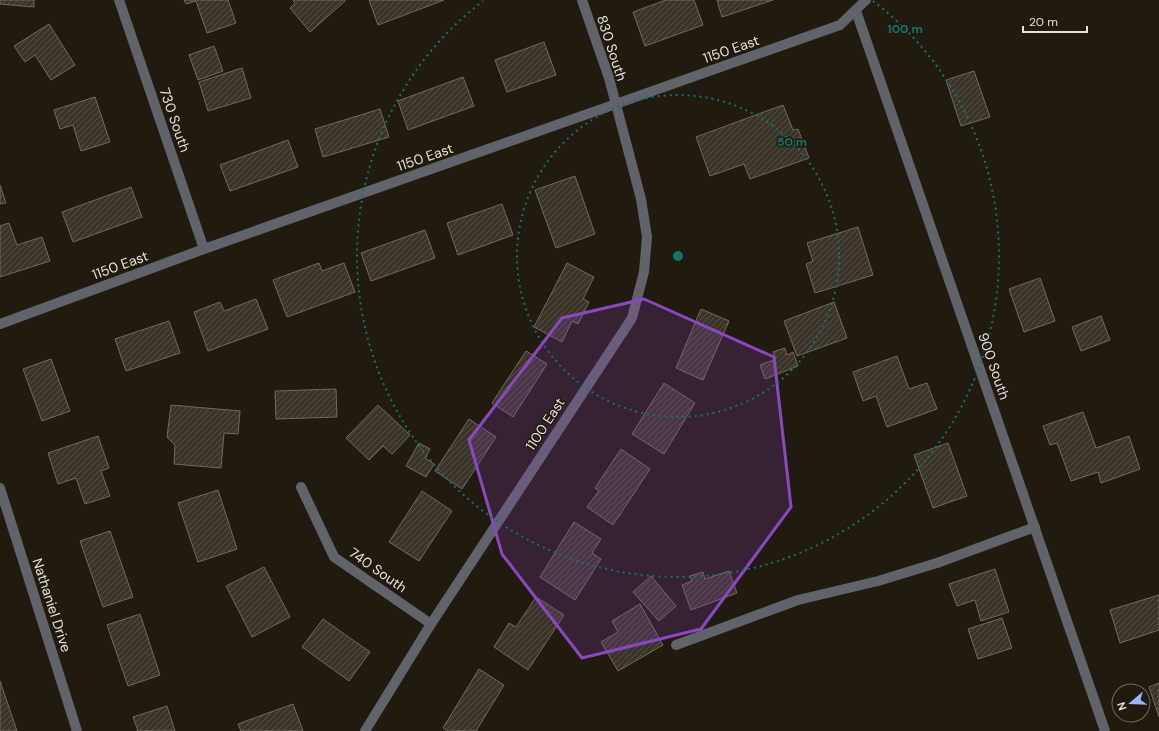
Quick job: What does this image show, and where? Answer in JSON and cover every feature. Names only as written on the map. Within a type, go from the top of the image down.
[{"type":"street","name":"730 South","points":[[119,0],[204,249]]},
{"type":"street","name":"830 South","points":[[582,0],[608,78],[615,105]]},
{"type":"street","name":"1150 East","points":[[0,324],[204,249],[840,25],[866,0]]},
{"type":"street","name":"900 South","points":[[856,11],[1106,731]]},
{"type":"street","name":"1100 East","points":[[365,731],[430,624],[632,318],[644,272],[647,237],[641,198],[615,105]]},
{"type":"street","name":"740 South","points":[[301,487],[334,557],[430,624]]},
{"type":"street","name":"Nathaniel Drive","points":[[0,488],[77,731]]},
{"type":"street","points":[[676,645],[798,600],[878,581],[937,562],[1035,527]]},
{"type":"highlighted area","points":[[644,299],[774,357],[791,507],[701,629],[582,658],[502,554],[469,440],[562,318]]},
{"type":"building","points":[[0,0],[34,0],[34,7],[0,4]]},
{"type":"building","points":[[184,0],[228,0],[236,23],[207,33],[196,1],[186,4]]},
{"type":"building","points":[[293,0],[345,1],[310,32],[290,8],[295,3]]},
{"type":"building","points":[[369,0],[444,0],[378,25]]},
{"type":"building","points":[[666,0],[694,0],[703,25],[645,46],[633,12]]},
{"type":"building","points":[[717,0],[773,0],[722,17]]},
{"type":"building","points":[[49,24],[75,65],[51,80],[35,55],[25,62],[14,46]]},
{"type":"building","points":[[544,42],[556,75],[507,92],[495,60]]},
{"type":"building","points":[[214,46],[223,71],[198,80],[189,55]]},
{"type":"building","points":[[242,68],[251,98],[208,111],[199,82]]},
{"type":"building","points":[[974,71],[990,117],[961,126],[946,80]]},
{"type":"building","points":[[463,77],[474,106],[408,130],[398,101]]},
{"type":"building","points":[[95,97],[110,142],[81,151],[73,125],[60,129],[54,110]]},
{"type":"building","points":[[783,105],[793,130],[798,129],[809,158],[750,179],[744,164],[710,176],[696,137]]},
{"type":"building","points":[[380,109],[389,137],[323,157],[315,129]]},
{"type":"building","points":[[288,140],[298,167],[230,191],[220,165]]},
{"type":"building","points":[[575,176],[595,234],[556,248],[535,190]]},
{"type":"building","points":[[0,185],[6,203],[0,204]]},
{"type":"building","points":[[131,187],[142,217],[73,242],[62,212]]},
{"type":"building","points":[[502,204],[513,235],[458,255],[447,223]]},
{"type":"building","points":[[9,223],[17,245],[42,237],[50,261],[0,277],[0,226]]},
{"type":"building","points":[[858,227],[873,275],[815,293],[806,264],[813,261],[807,243]]},
{"type":"building","points":[[425,230],[435,258],[371,281],[361,253]]},
{"type":"building","points":[[319,263],[322,271],[344,263],[355,292],[287,317],[273,280]]},
{"type":"building","points":[[567,263],[594,277],[583,299],[589,302],[578,324],[572,321],[562,342],[534,327]]},
{"type":"building","points":[[1040,278],[1055,321],[1024,332],[1009,289]]},
{"type":"building","points":[[256,299],[268,329],[208,351],[194,312],[220,302],[224,311]]},
{"type":"building","points":[[834,302],[847,338],[797,356],[784,321]]},
{"type":"building","points":[[701,309],[729,321],[703,380],[676,368]]},
{"type":"building","points":[[1101,316],[1110,340],[1081,351],[1072,327]]},
{"type":"building","points":[[169,321],[180,353],[126,371],[115,339]]},
{"type":"building","points":[[785,348],[787,355],[793,352],[798,366],[765,379],[760,365],[776,359],[773,352]]},
{"type":"building","points":[[526,351],[547,364],[513,417],[492,403]]},
{"type":"building","points":[[897,356],[909,389],[927,383],[937,409],[887,427],[876,396],[863,401],[853,372]]},
{"type":"building","points":[[51,359],[70,411],[42,421],[23,369]]},
{"type":"building","points":[[664,383],[695,403],[664,454],[632,434]]},
{"type":"building","points":[[336,389],[337,417],[276,419],[275,391]]},
{"type":"building","points":[[171,405],[240,411],[238,434],[224,433],[221,468],[174,464],[175,445],[167,437]]},
{"type":"building","points":[[378,405],[410,435],[392,454],[383,446],[369,460],[346,438]]},
{"type":"building","points":[[1083,412],[1096,448],[1129,436],[1140,469],[1101,483],[1098,472],[1071,481],[1057,443],[1050,445],[1043,426]]},
{"type":"building","points":[[469,419],[496,437],[462,489],[435,471]]},
{"type":"building","points":[[98,436],[109,468],[101,471],[110,496],[85,504],[76,478],[58,484],[48,453]]},
{"type":"building","points":[[419,443],[430,449],[425,458],[434,464],[426,477],[406,466]]},
{"type":"building","points":[[948,443],[967,496],[933,508],[914,455]]},
{"type":"building","points":[[621,449],[650,469],[613,525],[587,507],[599,491],[595,488]]},
{"type":"building","points":[[218,490],[237,549],[198,562],[178,503]]},
{"type":"building","points":[[422,491],[452,511],[419,561],[389,542]]},
{"type":"building","points":[[574,522],[601,539],[592,553],[601,559],[575,600],[540,577]]},
{"type":"building","points":[[110,531],[133,597],[103,607],[80,541]]},
{"type":"building","points":[[264,567],[290,617],[252,637],[226,586]]},
{"type":"building","points":[[995,569],[1009,612],[981,621],[975,600],[957,606],[949,584]]},
{"type":"building","points":[[729,571],[737,593],[691,610],[682,585],[692,581],[690,576],[703,572],[705,579]]},
{"type":"building","points":[[651,576],[676,606],[659,621],[633,592]]},
{"type":"building","points":[[1159,595],[1159,630],[1120,643],[1110,610]]},
{"type":"building","points":[[536,597],[564,615],[528,670],[494,647],[509,623],[516,627]]},
{"type":"building","points":[[640,604],[663,645],[618,671],[601,642],[618,632],[612,621]]},
{"type":"building","points":[[140,614],[160,675],[128,686],[107,625]]},
{"type":"building","points":[[1002,618],[1012,648],[978,659],[968,629]]},
{"type":"building","points":[[323,619],[370,652],[349,681],[302,647]]},
{"type":"building","points":[[479,669],[504,685],[476,731],[448,731],[443,728]]},
{"type":"building","points":[[0,681],[17,731],[0,731]]},
{"type":"building","points":[[1159,683],[1159,717],[1151,693],[1151,686]]},
{"type":"building","points":[[293,704],[303,731],[241,731],[238,724]]},
{"type":"building","points":[[167,706],[175,731],[138,731],[133,717]]}]
